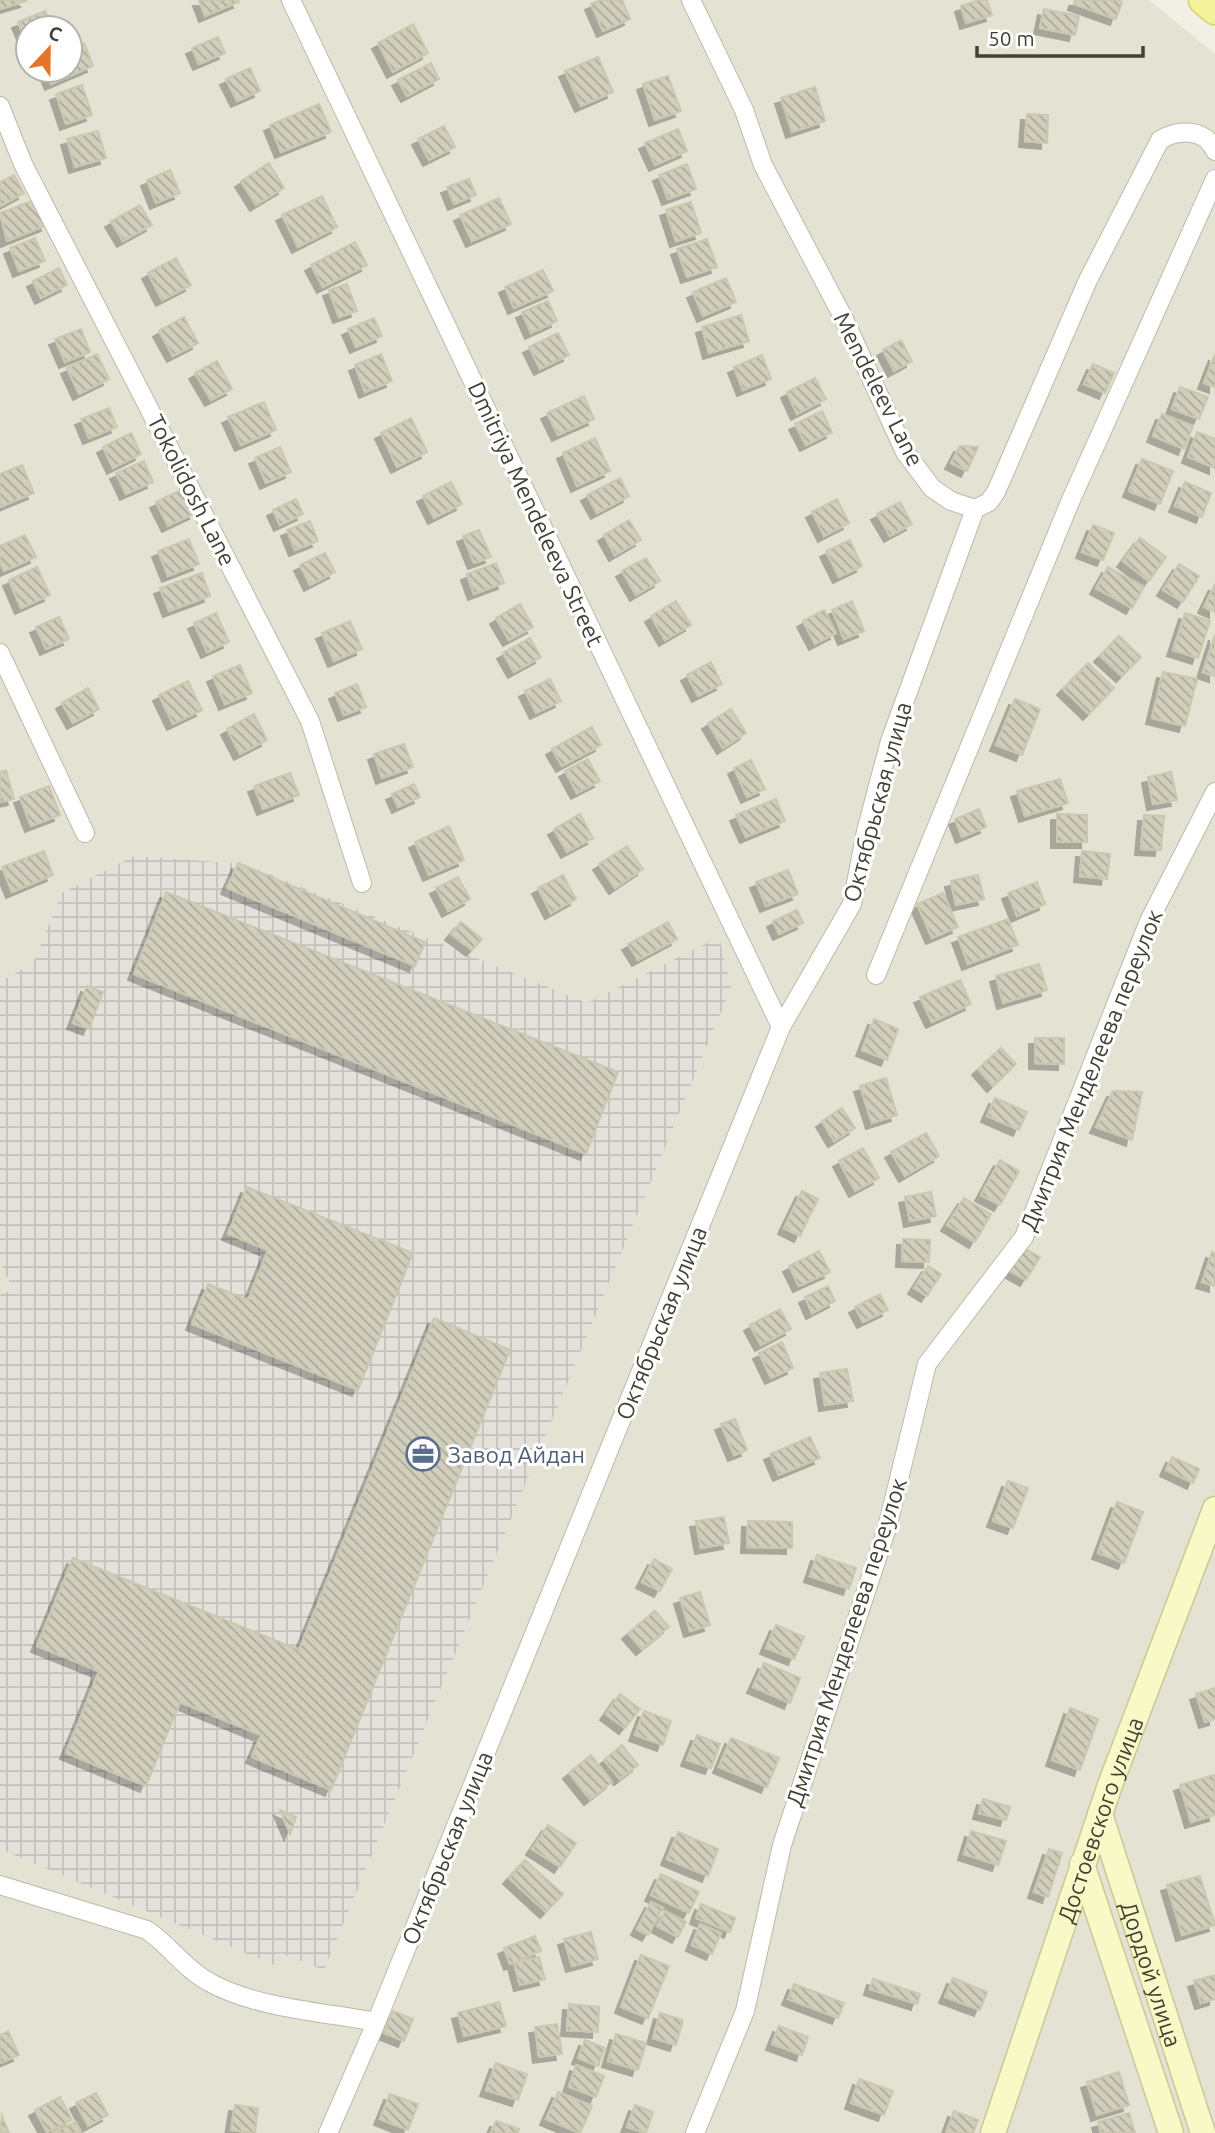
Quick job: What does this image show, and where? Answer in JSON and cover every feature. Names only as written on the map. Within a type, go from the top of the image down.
[{"type":"main road","points":[[1203,0],[1215,10]]},
{"type":"street","name":"Dmitriya Mendeleeva Street","points":[[291,0],[781,1027]]},
{"type":"street","name":"Mendeleev Lane","points":[[691,0],[744,110],[763,165],[843,317],[905,452],[932,488],[951,501],[975,509]]},
{"type":"street","name":"Tokolidosh Lane","points":[[0,106],[23,164],[310,720],[362,883]]},
{"type":"street","points":[[975,509],[989,502],[996,492],[1088,280],[1160,140],[1173,132],[1196,133],[1212,144],[1215,151]]},
{"type":"street","points":[[876,975],[1070,502],[1215,179]]},
{"type":"street","name":"Октябрьская улица","points":[[328,2133],[376,2022],[781,1027],[852,904],[866,831],[890,741],[975,509]]},
{"type":"street","points":[[0,653],[85,833]]},
{"type":"street","name":"Дмитрия Менделеева переулок","points":[[695,2133],[745,2011],[782,1845],[887,1528],[927,1364],[1024,1237],[1149,921],[1215,792]]},
{"type":"street","name":"Достоевского улица","points":[[993,2133],[1082,1864],[1145,1687],[1215,1508]]},
{"type":"street","name":"Дордой улица","points":[[1100,1814],[1203,2133]]},
{"type":"street","points":[[1082,1864],[1122,1879]]},
{"type":"street","name":"Дордой улица","points":[[1082,1864],[1109,1938],[1171,2133]]},
{"type":"street","points":[[0,1885],[147,1930],[167,1944],[206,1981],[239,1996],[376,2022]]},
{"type":"street","points":[[1056,1941],[1075,1927],[1087,1926],[1109,1938]]},
{"type":"shaded area","points":[[0,0],[1149,0],[1215,54],[1215,2133],[0,2133]]},
{"type":"shaded area","name":"Завод Айдан","points":[[134,856],[245,864],[587,1003],[719,937],[731,988],[324,1970],[280,1953],[274,1965],[0,1849],[0,1295],[13,1289],[0,1262],[0,982],[33,963],[62,893]]},
{"type":"building","points":[[0,0],[25,0],[26,1],[0,9]]},
{"type":"building","points":[[199,0],[238,0],[239,2],[205,16]]},
{"type":"building","points":[[600,0],[622,0],[630,19],[603,31],[591,4]]},
{"type":"building","points":[[987,0],[992,15],[966,23],[961,6]]},
{"type":"building","points":[[1075,0],[1122,2],[1116,19],[1074,4]]},
{"type":"building","points":[[1044,9],[1079,16],[1075,35],[1040,28]]},
{"type":"building","points":[[413,24],[428,53],[393,72],[378,43]]},
{"type":"building","points":[[218,37],[225,53],[199,64],[192,48]]},
{"type":"building","points":[[84,43],[93,66],[84,70]]},
{"type":"building","points":[[598,57],[613,92],[581,106],[565,71]]},
{"type":"building","points":[[431,63],[439,79],[407,96],[398,80]]},
{"type":"building","points":[[250,68],[260,91],[237,101],[226,79]]},
{"type":"building","points":[[668,76],[681,111],[655,120],[643,84]]},
{"type":"building","points":[[82,85],[92,115],[66,124],[56,94]]},
{"type":"building","points":[[815,87],[825,121],[792,132],[781,98]]},
{"type":"building","points":[[319,104],[331,132],[281,152],[270,125]]},
{"type":"building","points":[[1027,114],[1048,115],[1047,143],[1025,141]]},
{"type":"building","points":[[444,126],[455,147],[429,160],[418,139]]},
{"type":"building","points":[[678,129],[687,151],[655,165],[645,143]]},
{"type":"building","points":[[98,131],[106,158],[75,167],[67,139]]},
{"type":"building","points":[[269,163],[284,188],[256,205],[241,181]]},
{"type":"building","points":[[687,164],[696,189],[668,199],[659,175]]},
{"type":"building","points":[[170,170],[180,193],[156,203],[147,180]]},
{"type":"building","points":[[14,175],[24,193],[0,206],[0,182]]},
{"type":"building","points":[[469,179],[476,195],[454,204],[447,187]]},
{"type":"building","points":[[322,196],[337,227],[298,247],[282,215]]},
{"type":"building","points":[[499,198],[511,224],[472,241],[460,215]]},
{"type":"building","points":[[37,199],[47,225],[7,241],[0,213]]},
{"type":"building","points":[[691,202],[701,233],[676,241],[666,210]]},
{"type":"building","points":[[140,205],[152,225],[123,241],[111,221]]},
{"type":"building","points":[[35,238],[45,261],[19,271],[10,248]]},
{"type":"building","points":[[707,239],[717,267],[687,277],[677,249]]},
{"type":"building","points":[[355,242],[367,265],[323,287],[311,265]]},
{"type":"building","points":[[176,258],[191,285],[162,300],[148,273]]},
{"type":"building","points":[[59,268],[67,285],[41,298],[33,281]]},
{"type":"building","points":[[543,270],[553,291],[514,308],[505,287]]},
{"type":"building","points":[[726,278],[736,302],[703,316],[693,292]]},
{"type":"building","points":[[347,284],[357,311],[339,317],[329,290]]},
{"type":"building","points":[[548,301],[557,321],[531,333],[522,312]]},
{"type":"building","points":[[741,315],[749,341],[709,353],[702,327]]},
{"type":"building","points":[[184,317],[198,343],[173,356],[159,331]]},
{"type":"building","points":[[374,318],[382,336],[356,347],[348,329]]},
{"type":"building","points":[[81,329],[90,352],[65,362],[55,339]]},
{"type":"building","points":[[558,333],[569,355],[540,369],[529,347]]},
{"type":"building","points":[[901,340],[912,361],[894,371],[883,350]]},
{"type":"building","points":[[97,354],[109,379],[79,394],[67,368]]},
{"type":"building","points":[[381,354],[392,381],[365,392],[355,365]]},
{"type":"building","points":[[1215,354],[1215,387],[1204,383]]},
{"type":"building","points":[[762,355],[771,379],[743,390],[734,367]]},
{"type":"building","points":[[217,361],[232,389],[211,400],[195,373]]},
{"type":"building","points":[[1093,364],[1114,373],[1105,393],[1084,384]]},
{"type":"building","points":[[815,378],[826,399],[797,414],[787,392]]},
{"type":"building","points":[[1180,387],[1208,397],[1199,419],[1172,409]]},
{"type":"building","points":[[584,396],[594,419],[558,435],[547,413]]},
{"type":"building","points":[[264,402],[276,430],[241,445],[228,417]]},
{"type":"building","points":[[109,408],[117,427],[89,438],[81,419]]},
{"type":"building","points":[[822,411],[832,432],[806,445],[795,424]]},
{"type":"building","points":[[1162,414],[1193,426],[1184,449],[1153,436]]},
{"type":"building","points":[[411,418],[427,452],[397,467],[381,433]]},
{"type":"building","points":[[1197,432],[1215,439],[1215,468],[1188,457]]},
{"type":"building","points":[[131,433],[141,454],[113,468],[103,447]]},
{"type":"building","points":[[595,438],[610,471],[577,486],[563,453]]},
{"type":"building","points":[[960,446],[978,447],[967,471],[951,463]]},
{"type":"building","points":[[280,447],[291,472],[266,483],[255,458]]},
{"type":"building","points":[[1142,459],[1173,471],[1160,504],[1129,491]]},
{"type":"building","points":[[144,461],[153,482],[126,494],[116,473]]},
{"type":"building","points":[[22,465],[34,493],[0,507],[0,474]]},
{"type":"building","points":[[620,478],[629,496],[597,513],[587,495]]},
{"type":"building","points":[[451,482],[462,504],[434,518],[423,496]]},
{"type":"building","points":[[1185,482],[1211,493],[1202,517],[1175,506]]},
{"type":"building","points":[[183,489],[195,513],[168,526],[156,502]]},
{"type":"building","points":[[296,499],[303,514],[280,525],[273,510]]},
{"type":"building","points":[[837,499],[849,523],[824,536],[812,512]]},
{"type":"building","points":[[900,502],[912,524],[890,536],[877,514]]},
{"type":"building","points":[[629,520],[641,540],[615,555],[604,535]]},
{"type":"building","points":[[310,521],[318,541],[295,550],[287,530]]},
{"type":"building","points":[[1093,525],[1114,533],[1103,560],[1082,552]]},
{"type":"building","points":[[479,530],[491,557],[474,563],[463,536]]},
{"type":"building","points":[[25,535],[36,557],[4,571],[0,562],[0,546]]},
{"type":"building","points":[[1140,538],[1166,557],[1149,581],[1123,561]]},
{"type":"building","points":[[189,539],[199,564],[168,576],[158,551]]},
{"type":"building","points":[[850,540],[862,566],[839,577],[826,551]]},
{"type":"building","points":[[325,553],[335,572],[310,585],[300,565]]},
{"type":"building","points":[[646,558],[660,581],[636,595],[622,571]]},
{"type":"building","points":[[496,563],[504,583],[474,594],[467,574]]},
{"type":"building","points":[[1179,564],[1199,576],[1183,602],[1163,590]]},
{"type":"building","points":[[37,567],[50,595],[21,608],[9,580]]},
{"type":"building","points":[[1108,567],[1144,587],[1132,608],[1096,588]]},
{"type":"building","points":[[202,573],[210,596],[169,611],[160,588]]},
{"type":"building","points":[[1215,584],[1215,612],[1204,607]]},
{"type":"building","points":[[676,601],[691,625],[665,640],[651,616]]},
{"type":"building","points":[[852,601],[864,631],[844,639],[832,610]]},
{"type":"building","points":[[520,604],[533,627],[509,640],[496,618]]},
{"type":"building","points":[[824,610],[836,633],[815,644],[803,621]]},
{"type":"building","points":[[216,613],[229,642],[207,652],[194,623]]},
{"type":"building","points":[[1185,613],[1210,621],[1198,658],[1173,650]]},
{"type":"building","points":[[59,617],[69,639],[46,649],[36,627]]},
{"type":"building","points":[[350,621],[362,649],[334,661],[322,633]]},
{"type":"building","points":[[1215,634],[1215,676],[1203,672]]},
{"type":"building","points":[[1119,636],[1141,657],[1122,676],[1100,656]]},
{"type":"building","points":[[530,638],[541,657],[514,672],[503,653]]},
{"type":"building","points":[[711,662],[722,684],[698,696],[687,675]]},
{"type":"building","points":[[1088,663],[1114,688],[1089,714],[1063,689]]},
{"type":"building","points":[[240,665],[252,693],[225,704],[213,676]]},
{"type":"building","points":[[1163,672],[1197,679],[1185,726],[1152,718]]},
{"type":"building","points":[[550,679],[561,701],[536,713],[525,691]]},
{"type":"building","points":[[188,681],[202,710],[173,724],[159,695]]},
{"type":"building","points":[[357,684],[366,707],[344,715],[335,693]]},
{"type":"building","points":[[88,688],[99,709],[73,723],[62,703]]},
{"type":"building","points":[[1015,699],[1040,709],[1022,755],[996,745]]},
{"type":"building","points":[[731,709],[746,733],[723,748],[708,723]]},
{"type":"building","points":[[254,714],[267,740],[240,754],[227,729]]},
{"type":"building","points":[[592,727],[601,745],[562,766],[552,749]]},
{"type":"building","points":[[404,744],[413,767],[382,778],[374,754]]},
{"type":"building","points":[[588,759],[600,781],[577,793],[565,771]]},
{"type":"building","points":[[751,760],[765,789],[747,797],[734,768]]},
{"type":"building","points":[[6,770],[14,799],[0,802],[0,772]]},
{"type":"building","points":[[1171,772],[1177,800],[1153,804],[1148,777]]},
{"type":"building","points":[[290,773],[299,795],[263,809],[254,786]]},
{"type":"building","points":[[1060,779],[1068,803],[1025,816],[1017,791]]},
{"type":"building","points":[[414,784],[420,797],[398,807],[392,794]]},
{"type":"building","points":[[49,786],[60,815],[31,826],[20,797]]},
{"type":"building","points":[[776,799],[785,821],[746,837],[736,815]]},
{"type":"building","points":[[979,809],[986,827],[962,837],[955,819]]},
{"type":"building","points":[[580,814],[593,838],[567,852],[554,829]]},
{"type":"building","points":[[1057,814],[1087,815],[1087,842],[1057,842]]},
{"type":"building","points":[[1144,815],[1164,816],[1161,850],[1141,849]]},
{"type":"building","points":[[449,826],[464,860],[429,875],[415,842]]},
{"type":"building","points":[[627,846],[643,869],[615,888],[599,864]]},
{"type":"building","points":[[44,851],[53,875],[12,892],[2,867]]},
{"type":"building","points":[[1082,851],[1110,854],[1107,879],[1080,876]]},
{"type":"building","points":[[238,863],[425,942],[415,966],[227,888]]},
{"type":"building","points":[[788,870],[798,894],[766,906],[756,882]]},
{"type":"building","points":[[563,875],[576,899],[551,913],[538,888]]},
{"type":"building","points":[[978,875],[984,899],[956,905],[951,881]]},
{"type":"building","points":[[458,877],[470,899],[448,911],[436,888]]},
{"type":"building","points":[[1037,882],[1045,904],[1017,916],[1008,893]]},
{"type":"building","points":[[166,892],[618,1072],[586,1154],[134,974]]},
{"type":"building","points":[[943,893],[958,927],[932,938],[917,904]]},
{"type":"building","points":[[797,910],[803,923],[779,934],[773,921]]},
{"type":"building","points":[[1008,919],[1018,945],[968,964],[958,937]]},
{"type":"building","points":[[461,922],[482,939],[472,950],[451,934]]},
{"type":"building","points":[[668,922],[677,939],[638,960],[628,944]]},
{"type":"building","points":[[1039,964],[1047,990],[1003,1003],[996,976]]},
{"type":"building","points":[[960,980],[971,1004],[932,1022],[920,997]]},
{"type":"building","points":[[87,986],[103,992],[89,1029],[73,1023]]},
{"type":"building","points":[[874,1019],[898,1029],[887,1060],[862,1050]]},
{"type":"building","points":[[1035,1038],[1064,1038],[1064,1064],[1035,1063]]},
{"type":"building","points":[[1001,1048],[1016,1064],[993,1086],[978,1069]]},
{"type":"building","points":[[886,1078],[897,1115],[872,1123],[860,1086]]},
{"type":"building","points":[[1113,1091],[1142,1092],[1132,1140],[1096,1127]]},
{"type":"building","points":[[995,1098],[1027,1112],[1019,1130],[987,1116]]},
{"type":"building","points":[[842,1108],[855,1128],[834,1141],[822,1121]]},
{"type":"building","points":[[926,1133],[939,1156],[905,1176],[891,1152]]},
{"type":"building","points":[[863,1148],[879,1178],[855,1191],[839,1161]]},
{"type":"building","points":[[1000,1160],[1019,1171],[1000,1205],[981,1195]]},
{"type":"building","points":[[247,1187],[413,1253],[358,1390],[192,1324],[208,1284],[248,1300],[268,1250],[228,1234]]},
{"type":"building","points":[[802,1191],[818,1199],[800,1236],[784,1228]]},
{"type":"building","points":[[931,1192],[936,1216],[910,1221],[905,1197]]},
{"type":"building","points":[[964,1198],[991,1214],[975,1242],[947,1225]]},
{"type":"building","points":[[903,1239],[930,1240],[929,1262],[902,1261]]},
{"type":"building","points":[[1022,1247],[1040,1257],[1026,1280],[1008,1270]]},
{"type":"building","points":[[819,1251],[830,1272],[799,1286],[789,1266]]},
{"type":"building","points":[[1212,1252],[1215,1253],[1215,1286],[1202,1282]]},
{"type":"building","points":[[928,1266],[941,1274],[927,1296],[914,1288]]},
{"type":"building","points":[[828,1286],[835,1301],[812,1313],[805,1297]]},
{"type":"building","points":[[880,1294],[888,1310],[863,1322],[855,1307]]},
{"type":"building","points":[[780,1309],[791,1329],[761,1345],[750,1325]]},
{"type":"building","name":"Завод Айдан","points":[[434,1318],[510,1350],[331,1790],[252,1757],[261,1735],[180,1702],[146,1786],[66,1753],[99,1671],[37,1646],[73,1558],[299,1650]]},
{"type":"building","points":[[782,1342],[793,1368],[771,1378],[759,1353]]},
{"type":"building","points":[[847,1369],[853,1401],[825,1405],[820,1373]]},
{"type":"building","points":[[735,1419],[747,1450],[734,1455],[721,1424]]},
{"type":"building","points":[[810,1437],[820,1458],[779,1475],[770,1454]]},
{"type":"building","points":[[1172,1457],[1199,1469],[1193,1483],[1166,1470]]},
{"type":"building","points":[[1008,1481],[1028,1488],[1013,1528],[993,1521]]},
{"type":"building","points":[[1117,1502],[1143,1512],[1124,1563],[1098,1553]]},
{"type":"building","points":[[724,1517],[729,1543],[701,1548],[696,1521]]},
{"type":"building","points":[[748,1521],[792,1522],[792,1548],[747,1547]]},
{"type":"building","points":[[817,1555],[856,1568],[849,1589],[810,1576]]},
{"type":"building","points":[[654,1559],[672,1569],[660,1591],[642,1582]]},
{"type":"building","points":[[700,1592],[710,1625],[690,1631],[680,1598]]},
{"type":"building","points":[[655,1611],[669,1627],[642,1649],[628,1633]]},
{"type":"building","points":[[776,1625],[804,1637],[794,1659],[766,1648]]},
{"type":"building","points":[[764,1663],[800,1678],[790,1703],[753,1687]]},
{"type":"building","points":[[1215,1688],[1215,1719],[1205,1722],[1196,1694]]},
{"type":"building","points":[[620,1694],[640,1709],[625,1728],[606,1714]]},
{"type":"building","points":[[1070,1708],[1098,1719],[1080,1770],[1052,1760]]},
{"type":"building","points":[[644,1711],[671,1721],[663,1745],[635,1735]]},
{"type":"building","points":[[697,1735],[720,1744],[711,1768],[687,1760]]},
{"type":"building","points":[[731,1738],[779,1758],[767,1787],[719,1767]]},
{"type":"building","points":[[622,1745],[638,1765],[620,1779],[604,1760]]},
{"type":"building","points":[[591,1755],[612,1782],[590,1799],[569,1773]]},
{"type":"building","points":[[1214,1775],[1215,1815],[1191,1822],[1180,1785]]},
{"type":"building","points":[[983,1799],[1010,1807],[1006,1820],[979,1813]]},
{"type":"building","points":[[280,1810],[296,1817],[290,1834]]},
{"type":"building","points":[[548,1825],[576,1843],[560,1867],[532,1849]]},
{"type":"building","points":[[971,1831],[1006,1841],[998,1865],[964,1854]]},
{"type":"building","points":[[678,1832],[718,1849],[708,1876],[667,1859]]},
{"type":"building","points":[[1049,1849],[1062,1853],[1048,1897],[1034,1892]]},
{"type":"building","points":[[525,1860],[563,1894],[546,1912],[509,1878]]},
{"type":"building","points":[[661,1874],[699,1892],[689,1913],[651,1895]]},
{"type":"building","points":[[1200,1876],[1215,1925],[1182,1935],[1167,1885]]},
{"type":"building","points":[[651,1902],[663,1908],[648,1935],[637,1929]]},
{"type":"building","points":[[701,1904],[735,1918],[730,1932],[696,1918]]},
{"type":"building","points":[[665,1911],[686,1922],[678,1937],[657,1926]]},
{"type":"building","points":[[700,1924],[721,1933],[712,1954],[692,1945]]},
{"type":"building","points":[[591,1932],[598,1959],[572,1966],[564,1939]]},
{"type":"building","points":[[535,1936],[541,1951],[510,1964],[504,1948]]},
{"type":"building","points":[[641,1955],[669,1966],[648,2018],[621,2007]]},
{"type":"building","points":[[539,1957],[545,1979],[520,1985],[514,1963]]},
{"type":"building","points":[[1215,1975],[1215,1999],[1201,2003],[1194,1981]]},
{"type":"building","points":[[953,1978],[987,1992],[980,2010],[945,1997]]},
{"type":"building","points":[[873,1979],[920,1994],[917,2004],[870,1989]]},
{"type":"building","points":[[794,1984],[844,2003],[838,2018],[788,1999]]},
{"type":"building","points":[[499,2002],[506,2026],[464,2036],[458,2013]]},
{"type":"building","points":[[569,2004],[599,2007],[598,2032],[567,2030]]},
{"type":"building","points":[[393,2011],[413,2019],[404,2041],[384,2033]]},
{"type":"building","points":[[660,2013],[683,2020],[676,2045],[653,2038]]},
{"type":"building","points":[[557,2024],[562,2054],[539,2057],[535,2027]]},
{"type":"building","points":[[779,2026],[808,2037],[802,2055],[772,2044]]},
{"type":"building","points":[[8,2031],[19,2055],[0,2063],[0,2035]]},
{"type":"building","points":[[616,2034],[646,2043],[638,2070],[608,2061]]},
{"type":"building","points":[[585,2040],[605,2048],[598,2066],[578,2058]]},
{"type":"building","points":[[496,2063],[527,2074],[518,2100],[486,2090]]},
{"type":"building","points":[[576,2065],[604,2076],[596,2097],[569,2087]]},
{"type":"building","points":[[1119,2072],[1129,2105],[1097,2115],[1087,2082]]},
{"type":"building","points":[[859,2079],[893,2091],[884,2115],[851,2103]]},
{"type":"building","points":[[558,2092],[592,2106],[580,2133],[546,2119]]},
{"type":"building","points":[[96,2093],[108,2115],[88,2126],[76,2103]]},
{"type":"building","points":[[390,2094],[418,2104],[408,2130],[380,2119]]},
{"type":"building","points":[[60,2097],[72,2120],[47,2132],[35,2110]]},
{"type":"building","points":[[235,2105],[258,2108],[255,2133],[231,2130]]},
{"type":"building","points":[[635,2105],[653,2112],[646,2133],[627,2127]]},
{"type":"building","points":[[954,2111],[978,2120],[973,2133],[946,2133]]},
{"type":"building","points":[[1129,2113],[1135,2133],[1101,2133],[1098,2122]]},
{"type":"building","points":[[2,2116],[9,2133],[0,2133]]},
{"type":"building","points":[[496,2121],[519,2129],[518,2133],[491,2133]]},
{"type":"building","points":[[76,2122],[81,2133],[52,2133]]},
{"type":"place","name":"Завод Айдан","points":[[423,1454]]}]
